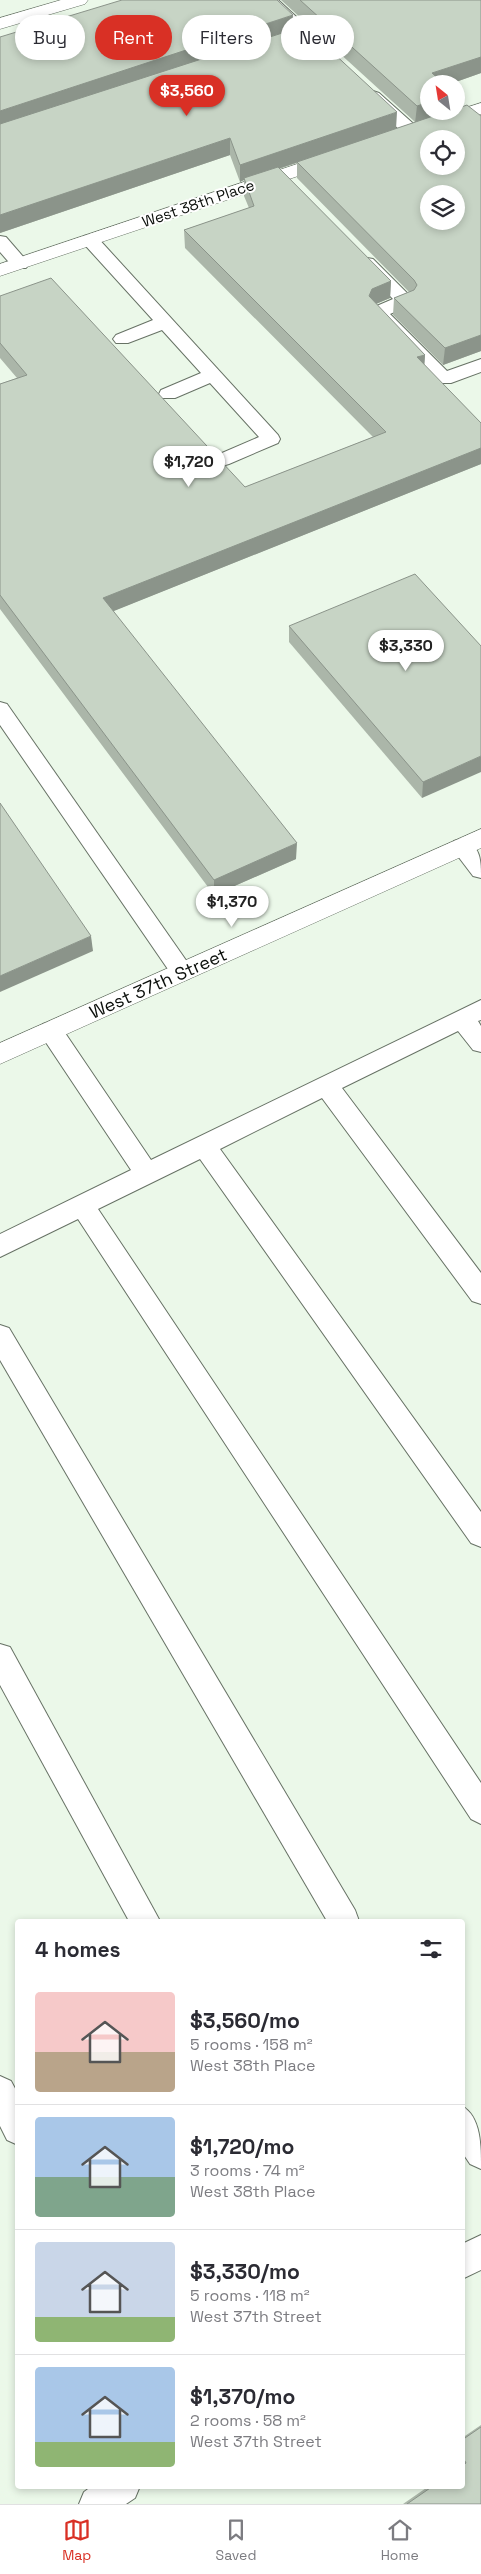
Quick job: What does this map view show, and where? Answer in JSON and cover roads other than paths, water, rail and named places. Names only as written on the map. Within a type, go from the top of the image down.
[{"type":"street","points":[[0,24],[79,0]]},
{"type":"street","points":[[393,138],[480,110]]},
{"type":"street","name":"West 38th Place","points":[[0,270],[346,153]]},
{"type":"street","name":"West 37th Street","points":[[0,1054],[471,843]]},
{"type":"lane","points":[[268,0],[285,15]]},
{"type":"lane","points":[[363,87],[412,131]]},
{"type":"lane","points":[[281,175],[296,191]]},
{"type":"lane","points":[[90,240],[272,440],[222,460]]},
{"type":"lane","points":[[0,241],[20,264]]},
{"type":"lane","points":[[357,253],[405,301],[378,312],[444,379],[481,365]]},
{"type":"lane","points":[[122,339],[165,322]]},
{"type":"lane","points":[[168,394],[214,376]]},
{"type":"lane","points":[[0,709],[182,972]]},
{"type":"lane","points":[[471,843],[481,870]]},
{"type":"lane","points":[[0,1246],[471,1014],[481,1042]]},
{"type":"lane","points":[[51,1031],[146,1173]]},
{"type":"lane","points":[[326,1085],[481,1293]]},
{"type":"lane","points":[[204,1145],[481,1534]]},
{"type":"lane","points":[[82,1205],[481,1809]]},
{"type":"lane","points":[[0,1336],[343,1919]]},
{"type":"lane","points":[[0,1657],[144,1919]]},
{"type":"lane","points":[[0,2092],[15,2123]]},
{"type":"lane","points":[[465,2127],[481,2153]]},
{"type":"lane","points":[[465,2261],[481,2251]]},
{"type":"lane","points":[[96,2504],[118,2489]]}]
